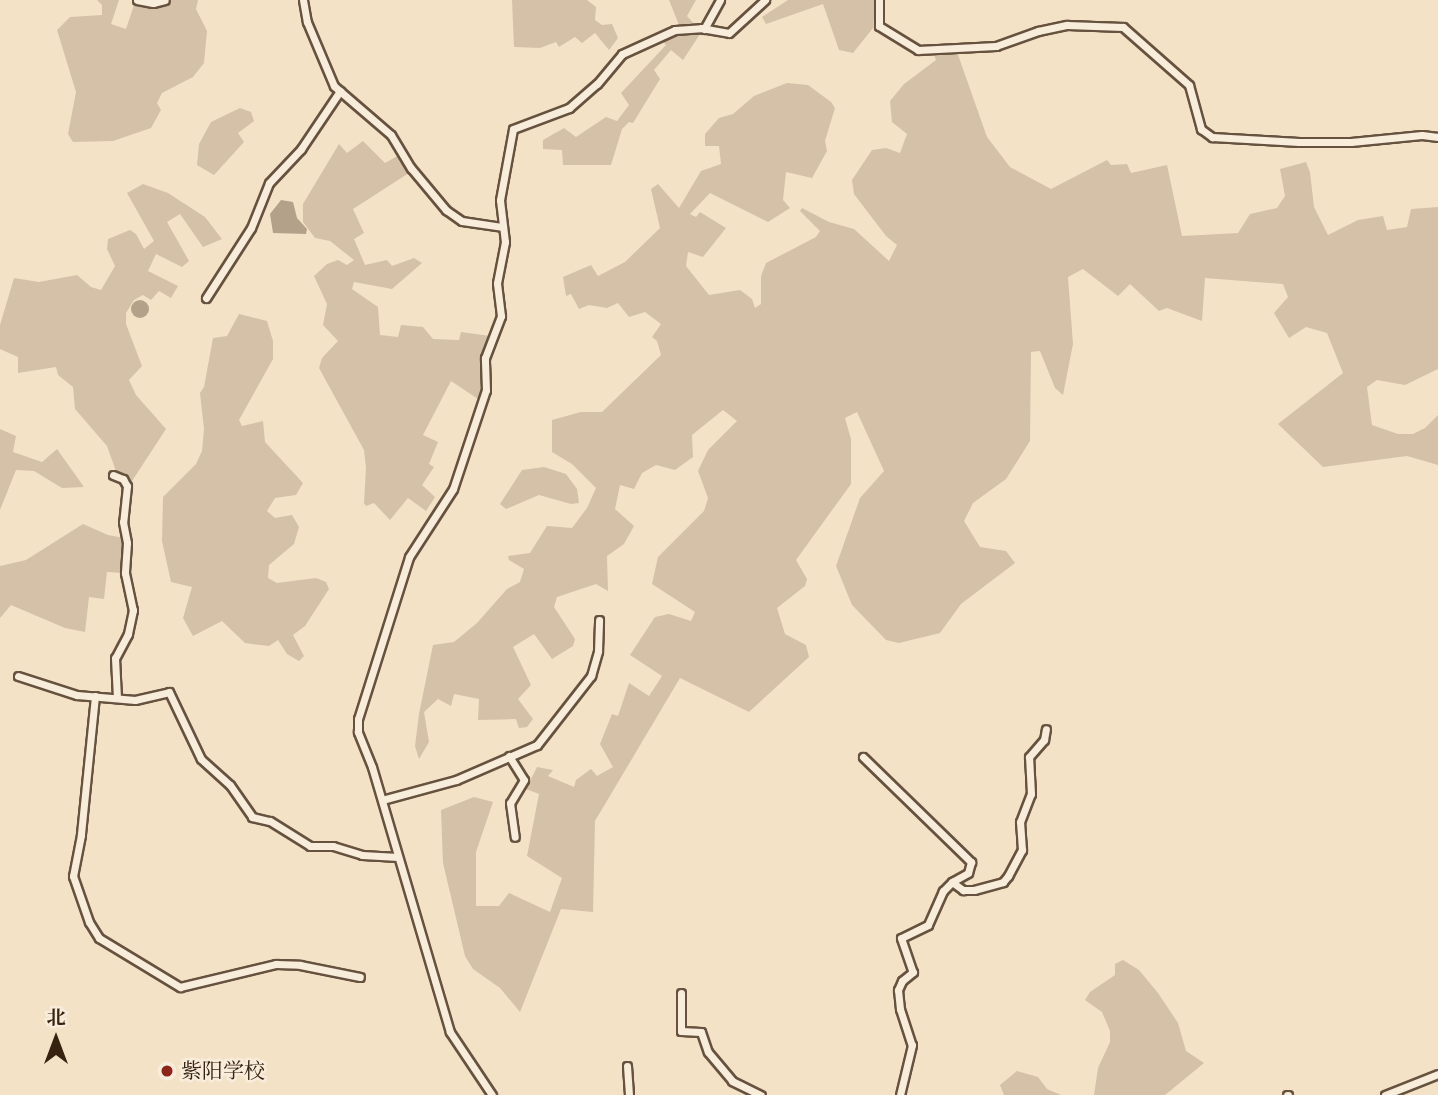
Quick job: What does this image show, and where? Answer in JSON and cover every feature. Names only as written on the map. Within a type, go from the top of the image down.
[{"type":"street","points":[[137,0],[159,3],[165,0]]},
{"type":"street","points":[[303,0],[307,22],[327,74],[340,91],[391,135],[411,168],[446,210],[462,221],[502,227]]},
{"type":"street","points":[[704,29],[720,0]]},
{"type":"street","points":[[492,1095],[450,1032],[382,800],[358,732],[358,719],[409,557],[453,489],[486,390],[485,358],[501,316],[497,283],[505,242],[500,195],[510,133],[514,127],[569,108],[597,84],[622,54],[670,31],[704,29],[721,33],[732,32],[765,0]]},
{"type":"street","points":[[879,0],[879,26],[918,50],[996,46],[1038,31],[1067,25],[1123,27],[1186,82],[1193,94],[1201,129],[1212,137],[1299,142],[1351,142],[1422,135],[1438,137]]},
{"type":"street","points":[[206,298],[251,228],[269,183],[301,149],[340,91]]},
{"type":"street","points":[[113,475],[123,479],[127,486],[123,522],[127,543],[125,573],[133,606],[128,634],[116,658],[117,698]]},
{"type":"street","points":[[382,800],[456,780],[537,745],[584,687],[596,659],[599,620]]},
{"type":"street","points":[[18,676],[77,695],[135,700],[163,691],[171,693],[201,759],[230,785],[252,817],[270,821],[310,846],[398,857]]},
{"type":"street","points":[[95,696],[81,835],[74,876],[89,922],[99,938],[180,987],[276,964],[300,965],[360,977]]},
{"type":"street","points":[[952,882],[963,890],[974,890],[1003,882],[1008,876],[1021,850],[1020,822],[1031,794],[1030,757],[1044,740],[1046,729]]},
{"type":"street","points":[[509,756],[524,780],[510,803],[515,837]]},
{"type":"street","points":[[863,757],[969,857],[971,866],[968,873],[943,891],[928,925],[901,938],[913,972],[902,981],[898,990],[900,1009],[912,1045],[900,1095]]},
{"type":"street","points":[[681,993],[681,1031],[701,1032],[708,1052],[732,1081],[761,1095]]},
{"type":"street","points":[[627,1066],[629,1095]]},
{"type":"street","points":[[1385,1095],[1438,1074]]},
{"type":"shaded area","points":[[97,0],[119,0],[111,24],[126,29],[134,5],[145,8],[170,0],[198,0],[196,9],[207,31],[204,63],[193,77],[162,93],[157,103],[161,110],[151,128],[113,141],[73,142],[68,134],[76,92],[57,30],[70,17],[102,15],[102,5]]},
{"type":"shaded area","points":[[512,0],[587,0],[596,7],[595,20],[602,25],[612,24],[618,38],[609,50],[595,33],[582,43],[575,37],[559,47],[556,42],[540,48],[514,47]]},
{"type":"shaded area","points":[[669,0],[696,0],[687,16],[694,24],[679,25]]},
{"type":"shaded area","points":[[788,0],[876,0],[873,28],[853,53],[839,50],[823,4],[766,24],[762,17]]},
{"type":"shaded area","points":[[702,31],[683,60],[671,50],[654,70],[660,79],[633,123],[629,122],[622,129],[611,165],[563,165],[562,150],[543,149],[543,140],[564,128],[576,137],[606,117],[617,121],[629,105],[621,93],[666,45],[661,39],[674,34]]},
{"type":"shaded area","points":[[933,52],[957,52],[987,137],[1010,167],[1051,189],[1107,160],[1111,165],[1127,164],[1131,173],[1167,165],[1182,236],[1238,233],[1250,214],[1277,208],[1285,196],[1280,169],[1306,162],[1310,172],[1314,207],[1328,235],[1358,220],[1383,216],[1387,230],[1407,227],[1411,209],[1438,207],[1438,369],[1405,385],[1377,380],[1367,387],[1372,425],[1398,434],[1413,434],[1425,428],[1438,415],[1438,465],[1407,456],[1323,467],[1278,424],[1343,373],[1327,333],[1306,327],[1289,338],[1274,313],[1288,297],[1283,284],[1205,278],[1202,321],[1167,308],[1159,311],[1130,284],[1118,296],[1083,269],[1068,277],[1073,344],[1063,395],[1055,388],[1040,351],[1031,352],[1030,441],[1006,479],[973,503],[964,521],[980,547],[1006,551],[1015,563],[961,604],[940,633],[899,643],[886,640],[852,605],[836,566],[860,498],[884,471],[857,412],[845,418],[851,439],[851,484],[796,560],[807,579],[805,586],[777,608],[785,634],[806,645],[809,657],[749,712],[680,678],[595,821],[593,912],[561,909],[520,1012],[500,988],[473,969],[465,956],[443,863],[441,810],[474,797],[493,802],[476,852],[476,906],[499,906],[509,893],[550,912],[562,878],[527,856],[539,794],[526,789],[537,767],[553,770],[548,776],[574,787],[576,780],[591,769],[597,776],[613,767],[600,744],[612,714],[618,716],[629,683],[649,696],[662,676],[630,655],[655,617],[669,614],[691,621],[695,612],[652,584],[658,557],[704,511],[708,498],[698,471],[708,450],[737,421],[723,410],[692,435],[693,457],[675,470],[656,465],[642,473],[634,489],[620,485],[615,509],[634,526],[624,544],[607,556],[608,591],[596,584],[557,597],[554,607],[575,639],[573,646],[552,659],[534,634],[513,647],[531,685],[518,699],[533,719],[527,727],[519,728],[516,719],[478,720],[479,699],[454,694],[451,706],[438,699],[424,712],[429,742],[419,759],[415,746],[433,645],[454,642],[477,623],[507,589],[520,582],[524,569],[509,560],[508,556],[530,553],[547,526],[572,528],[587,508],[596,488],[572,464],[552,452],[552,420],[581,412],[602,412],[661,355],[657,341],[652,337],[661,324],[645,312],[629,317],[618,303],[607,308],[589,305],[579,309],[571,294],[566,296],[563,277],[591,265],[598,276],[625,262],[660,228],[651,189],[658,184],[679,208],[701,171],[721,164],[719,146],[705,146],[705,134],[719,118],[733,114],[754,96],[787,83],[808,85],[835,108],[825,141],[827,151],[812,178],[786,172],[783,200],[790,208],[768,222],[710,193],[690,214],[696,217],[700,212],[726,228],[703,257],[688,252],[686,266],[709,295],[740,290],[752,299],[755,308],[761,304],[761,276],[766,263],[816,237],[820,231],[800,211],[802,208],[829,222],[854,229],[889,261],[897,245],[886,236],[854,194],[852,180],[872,150],[886,148],[900,153],[907,134],[892,122],[890,101],[904,84],[936,60]]},
{"type":"shaded area","points":[[240,108],[251,112],[254,121],[238,133],[244,142],[214,175],[197,165],[199,144],[211,122]]},
{"type":"shaded area","points":[[363,141],[385,163],[401,154],[409,173],[353,209],[364,233],[354,239],[365,265],[387,260],[392,266],[414,258],[422,263],[392,289],[354,282],[352,289],[378,307],[380,335],[398,337],[401,325],[423,327],[433,339],[459,340],[461,332],[490,336],[481,360],[483,383],[478,399],[451,381],[423,435],[438,442],[429,464],[434,467],[422,485],[435,497],[426,511],[408,498],[390,520],[374,503],[366,506],[364,503],[364,450],[319,368],[322,358],[338,341],[323,325],[327,304],[314,276],[327,264],[338,260],[347,265],[354,260],[330,241],[315,238],[303,222],[303,204],[339,144],[347,153]]},
{"type":"shaded area","points":[[143,184],[168,193],[205,217],[222,239],[203,247],[180,214],[167,222],[189,261],[182,267],[156,254],[148,271],[178,286],[171,298],[159,291],[151,300],[143,295],[134,300],[126,313],[126,324],[142,366],[129,380],[136,395],[166,429],[132,481],[117,474],[107,446],[75,409],[73,387],[58,375],[56,367],[18,373],[18,357],[0,349],[0,325],[14,278],[39,282],[77,275],[91,287],[101,290],[115,266],[107,249],[108,239],[130,230],[136,234],[144,249],[154,241],[127,193]]},
{"type":"shaded area","points":[[281,200],[293,202],[297,218],[307,229],[306,234],[273,233],[270,214]]},
{"type":"shaded area","points":[[136,300],[144,300],[149,309],[147,316],[136,318],[131,313],[131,305]]},
{"type":"shaded area","points":[[239,314],[267,321],[273,341],[273,359],[239,420],[242,426],[263,421],[265,442],[303,483],[296,495],[275,498],[267,511],[275,518],[292,515],[299,527],[294,544],[269,565],[268,578],[277,583],[316,578],[326,582],[329,589],[305,626],[293,635],[304,656],[299,661],[287,654],[278,640],[269,646],[245,643],[222,621],[193,636],[183,618],[192,587],[171,582],[162,541],[163,497],[196,464],[202,451],[204,429],[200,393],[204,387],[213,338],[227,336]]},
{"type":"shaded area","points":[[0,429],[16,436],[13,452],[42,462],[57,449],[84,487],[62,488],[34,471],[16,470],[0,510]]},
{"type":"shaded area","points":[[544,467],[566,474],[577,489],[579,503],[571,504],[539,495],[506,509],[500,504],[522,470]]},
{"type":"shaded area","points":[[83,524],[108,535],[124,538],[123,573],[107,572],[104,599],[89,597],[85,632],[65,628],[11,605],[0,618],[0,566],[26,560]]},
{"type":"shaded area","points":[[1123,960],[1139,970],[1158,993],[1178,1023],[1186,1051],[1204,1063],[1165,1095],[1094,1095],[1098,1068],[1110,1042],[1110,1031],[1102,1012],[1085,1000],[1090,992],[1115,975],[1115,964]]},
{"type":"shaded area","points":[[1017,1071],[1038,1077],[1047,1089],[1061,1095],[1004,1095],[1000,1085]]},
{"type":"place","name":"紫阳学校","points":[[167,1071]]}]
